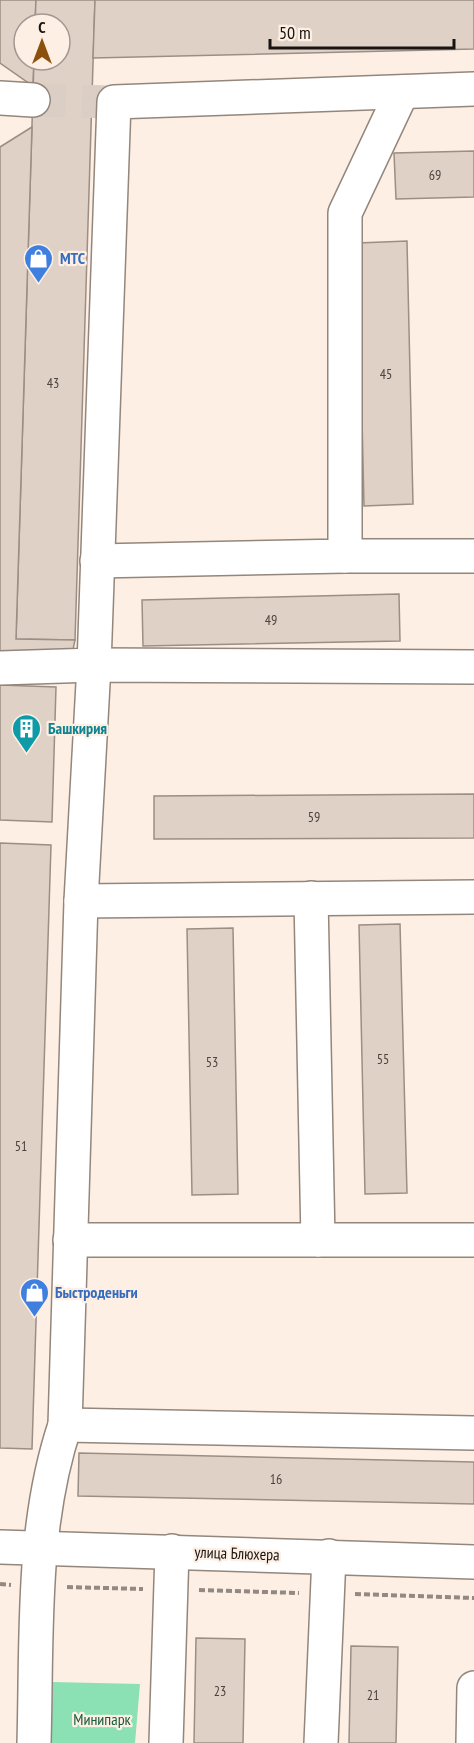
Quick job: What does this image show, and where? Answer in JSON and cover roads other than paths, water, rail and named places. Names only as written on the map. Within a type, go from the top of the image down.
[{"type":"street","points":[[34,1743],[40,1548],[46,1490],[65,1425],[81,901],[94,665],[114,102],[474,89]]},
{"type":"street","points":[[345,556],[345,213],[402,92]]},
{"type":"street","points":[[0,98],[33,100]]},
{"type":"street","points":[[97,561],[474,556]]},
{"type":"street","points":[[0,668],[94,665],[474,667]]},
{"type":"street","points":[[81,901],[474,897]]},
{"type":"street","points":[[311,898],[318,1240]]},
{"type":"street","points":[[70,1240],[474,1240]]},
{"type":"street","points":[[65,1425],[474,1433]]},
{"type":"street","name":"улица Блюхера","points":[[0,1547],[474,1562]]},
{"type":"street","points":[[166,1743],[172,1551]]},
{"type":"street","points":[[321,1743],[329,1556]]},
{"type":"street","points":[[473,1743],[474,1688]]},
{"type":"tunnel","points":[[33,100],[114,102]]},
{"type":"place","name":"МТС","points":[[39,284]]},
{"type":"place","name":"Башкирия","points":[[27,754]]},
{"type":"place","name":"Быстроденьги","points":[[34,1318]]},
{"type":"park label","name":"Минипарк","points":[[102,1719]]}]
